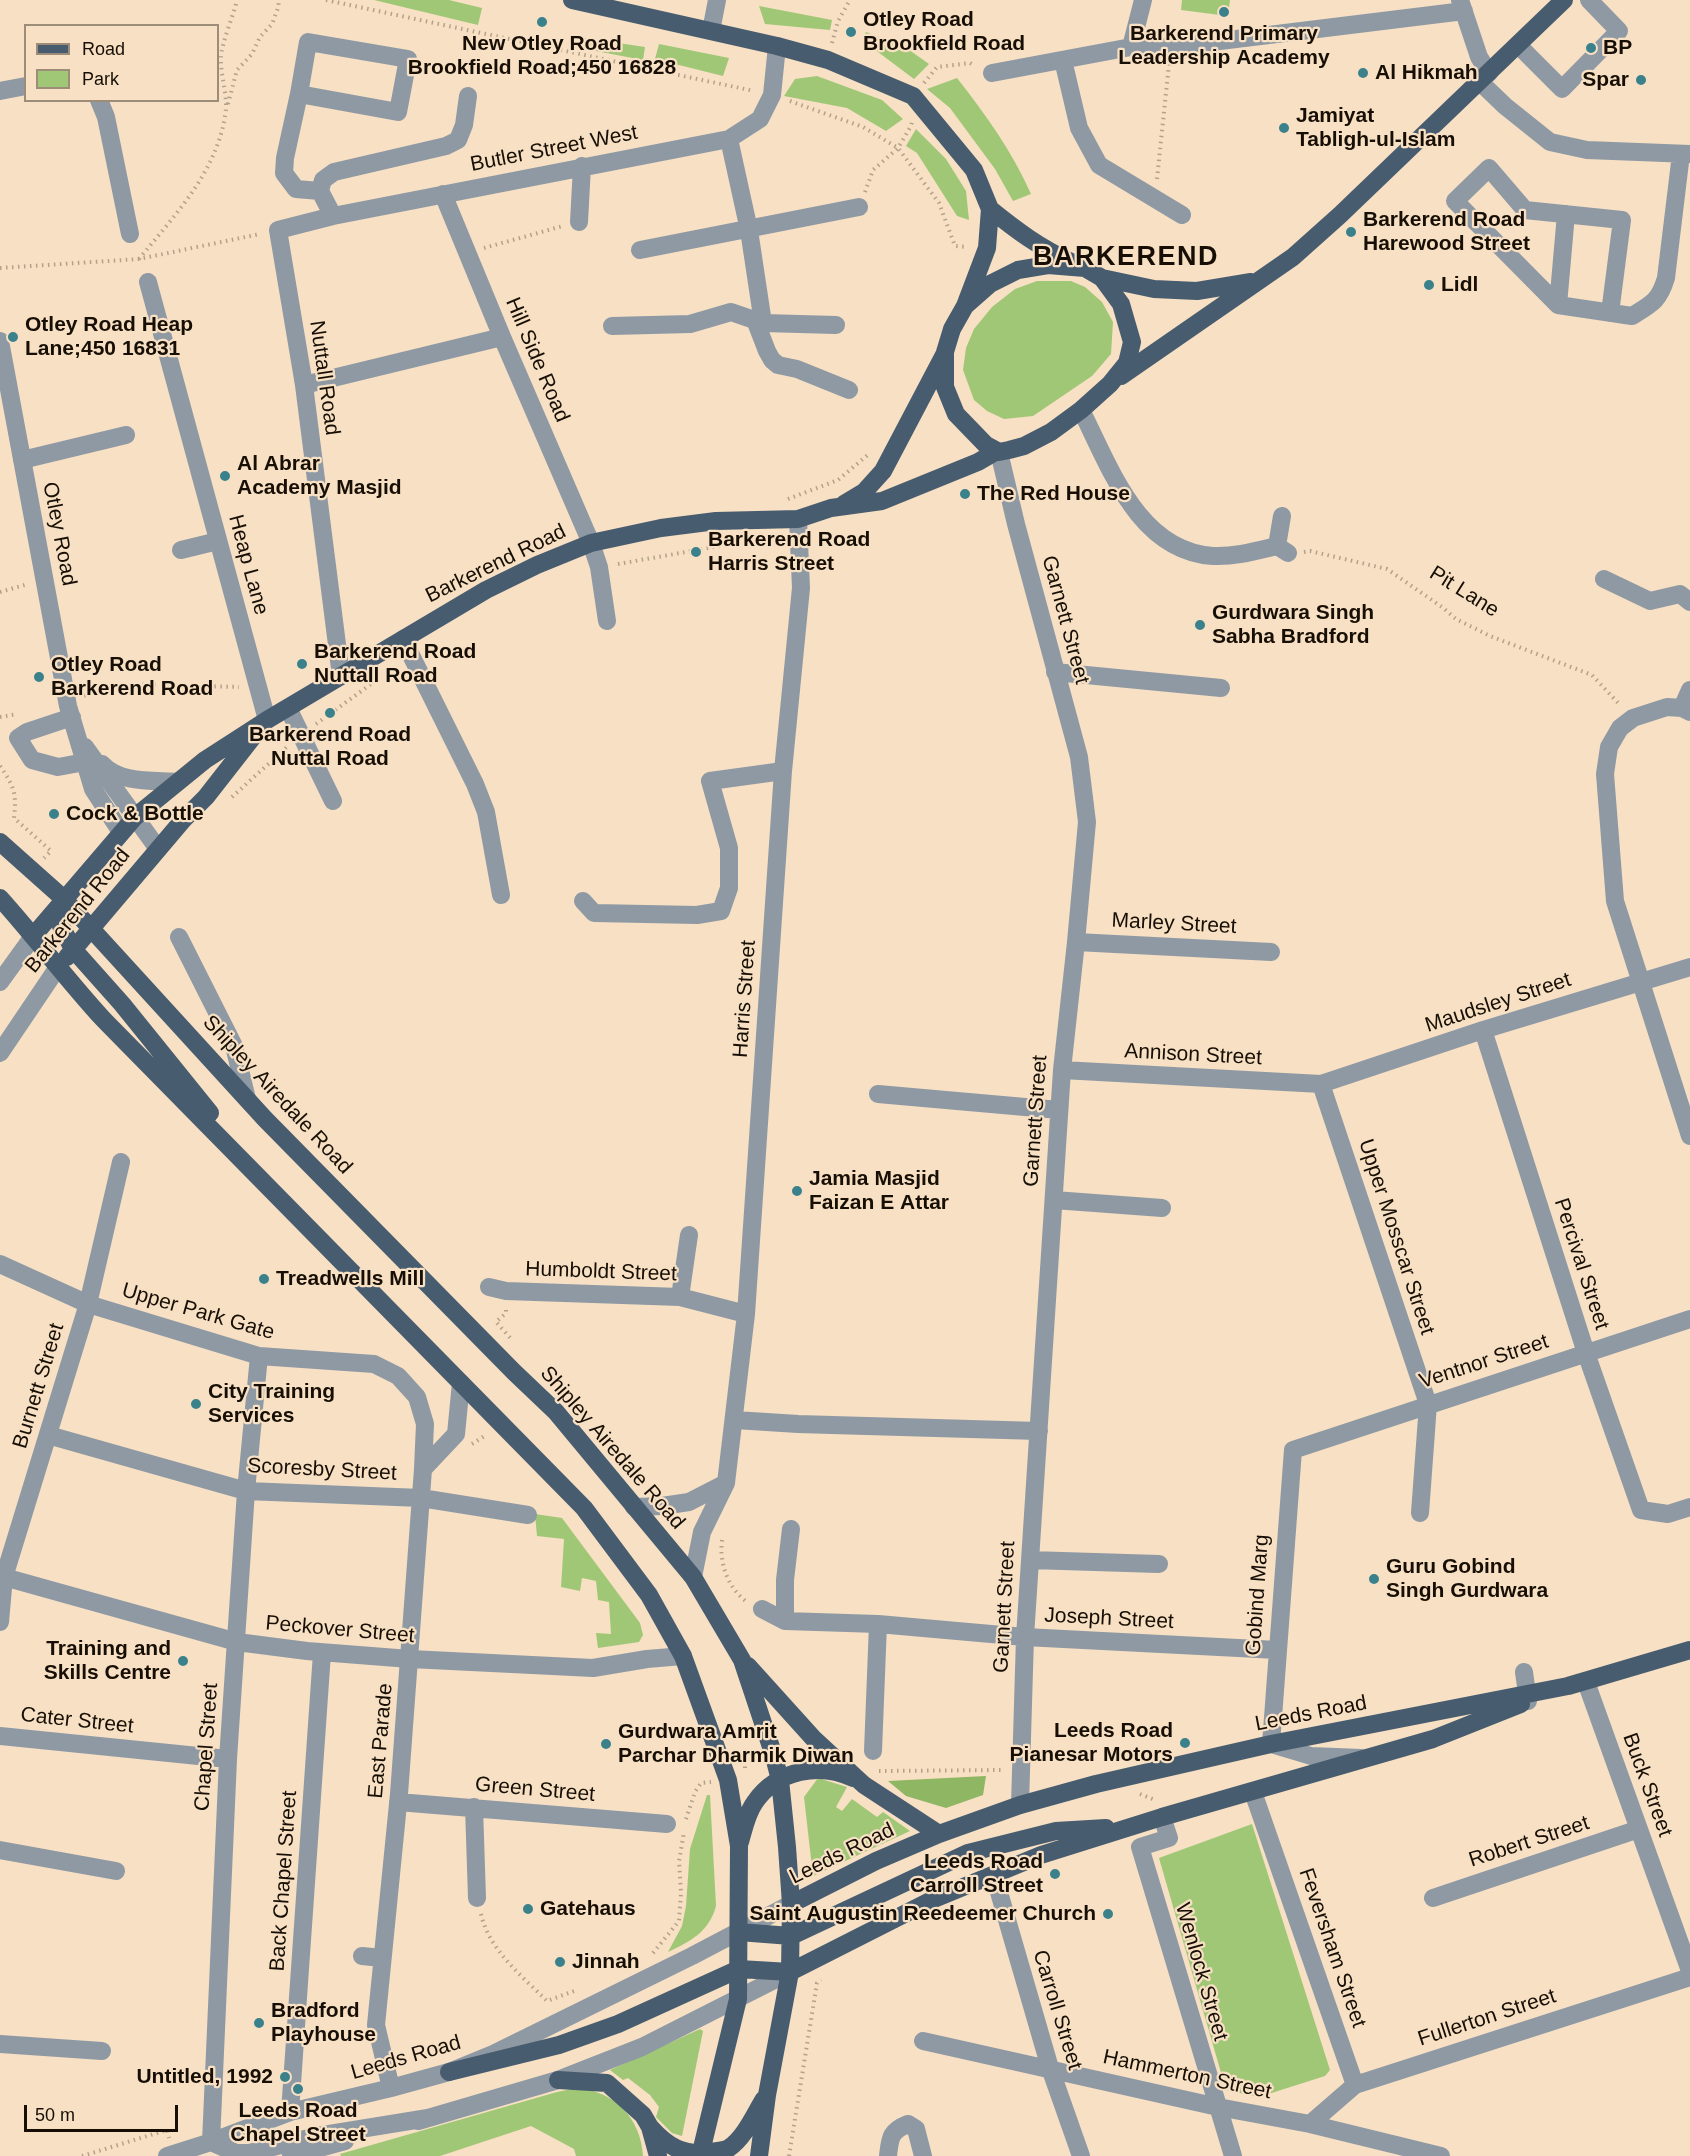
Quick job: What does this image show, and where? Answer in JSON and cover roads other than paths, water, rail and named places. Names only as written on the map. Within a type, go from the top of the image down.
[{"type":"main road","points":[[572,0],[777,46],[828,60],[913,96],[974,170],[990,209],[987,248],[965,306],[952,329],[945,352],[945,387],[956,414],[980,440],[998,451],[1024,446],[1051,432],[1148,356],[1293,257],[1340,216],[1564,0]]},
{"type":"main road","points":[[990,209],[1046,251],[1102,278],[1154,289],[1197,291],[1258,281]]},
{"type":"main road","points":[[965,306],[990,284],[1018,270],[1048,265],[1084,268]]},
{"type":"main road","points":[[1102,278],[1121,304],[1132,342],[1128,363],[1110,384]]},
{"type":"main road","name":"Barkerend Road","points":[[840,507],[864,492],[883,471],[945,352]]},
{"type":"main road","name":"Barkerend Road","points":[[34,935],[135,817],[205,760],[267,720],[486,590],[537,564],[591,543],[661,528],[716,521],[798,519],[831,507],[882,501],[978,462],[998,451]]},
{"type":"main road","name":"Barkerend Road","points":[[58,967],[158,849],[206,797],[267,720]]},
{"type":"main road","name":"Shipley Airedale Road","points":[[0,842],[64,899],[247,1099],[494,1352],[556,1412],[693,1577],[742,1660],[780,1780],[791,1904],[790,1972],[767,2095],[759,2156]]},
{"type":"main road","points":[[0,898],[34,935],[58,967],[104,1020],[584,1508],[649,1595],[683,1656],[728,1780],[739,1846],[738,1999],[700,2155]]},
{"type":"main road","points":[[64,899],[60,907],[61,926],[74,949],[122,1004],[268,1187]]},
{"type":"main road","name":"Leeds Road","points":[[791,1904],[876,1861],[939,1834],[1020,1805],[1271,1744],[1527,1698],[1690,1650]]},
{"type":"main road","points":[[742,1660],[813,1738],[939,1834]]},
{"type":"main road","name":"Leeds Road","points":[[790,1972],[934,1899],[1041,1855],[1162,1817],[1433,1739],[1527,1698]]},
{"type":"main road","points":[[739,1846],[748,1816],[756,1801],[780,1780],[805,1770],[821,1769],[867,1778]]},
{"type":"main road","points":[[739,1932],[790,1936],[968,1853],[1056,1831],[1133,1827]]},
{"type":"main road","points":[[968,1853],[986,1862],[994,1875]]},
{"type":"main road","points":[[449,2072],[559,2045],[618,2024],[739,1970],[790,1972]]},
{"type":"main road","points":[[558,2080],[607,2083],[643,2115],[663,2142],[675,2149],[700,2155],[727,2149],[742,2134],[767,2095]]},
{"type":"main road","points":[[650,2127],[658,2156]]},
{"type":"street","points":[[711,31],[717,0]]},
{"type":"street","points":[[1131,47],[1143,0]]},
{"type":"street","points":[[1518,45],[1562,89],[1619,31],[1589,0]]},
{"type":"street","points":[[992,73],[1131,47],[1171,47],[1462,5],[1485,78],[1505,106],[1550,142],[1587,150],[1686,154],[1662,293],[1651,305],[1632,316],[1610,313],[1558,305],[1455,201],[1489,168],[1525,210],[1622,220],[1610,313]]},
{"type":"street","points":[[299,94],[398,112],[408,59],[308,42],[284,173],[296,189],[320,191]]},
{"type":"street","name":"Butler Street West","points":[[278,230],[333,216],[729,139],[760,119],[772,95],[777,46]]},
{"type":"street","points":[[1063,60],[1079,128],[1099,165],[1182,215]]},
{"type":"street","points":[[0,91],[24,86]]},
{"type":"street","points":[[333,216],[320,191],[323,180],[334,172],[446,146],[458,140],[464,125],[468,96]]},
{"type":"street","points":[[100,102],[106,117],[130,234]]},
{"type":"street","points":[[729,139],[749,230],[759,321],[766,351],[778,364],[797,369],[849,390]]},
{"type":"street","points":[[579,222],[582,166]]},
{"type":"street","name":"Hill Side Road","points":[[443,194],[591,543],[599,567],[607,621]]},
{"type":"street","points":[[640,250],[859,207]]},
{"type":"street","points":[[1558,305],[1566,214]]},
{"type":"street","name":"Nuttall Road","points":[[278,230],[304,385],[341,676]]},
{"type":"street","name":"Heap Lane","points":[[148,282],[267,720]]},
{"type":"street","points":[[612,326],[690,324],[731,312],[759,321],[836,325]]},
{"type":"street","points":[[304,385],[502,337]]},
{"type":"street","name":"Otley Road","points":[[0,340],[7,420],[22,460],[70,712],[93,789],[121,832]]},
{"type":"street","points":[[1081,410],[1138,515],[1160,536],[1185,550],[1213,556],[1282,549],[1282,516]]},
{"type":"street","points":[[22,460],[126,435]]},
{"type":"street","name":"Garnett Street","points":[[998,451],[1079,757],[1087,822],[1059,1110],[1025,1637],[1020,1805]]},
{"type":"street","name":"Harris Street","points":[[693,1577],[702,1532],[726,1483],[746,1314],[783,771],[801,588],[798,519]]},
{"type":"street","points":[[181,550],[218,541]]},
{"type":"street","points":[[1604,579],[1650,600],[1680,594],[1690,602]]},
{"type":"street","points":[[403,639],[475,784],[486,812],[501,895]]},
{"type":"street","points":[[1055,672],[1221,688]]},
{"type":"street","points":[[1690,690],[1686,710],[1667,707],[1633,718],[1620,728],[1609,747],[1605,774],[1615,901],[1690,1136]]},
{"type":"street","points":[[288,708],[333,801]]},
{"type":"street","points":[[70,712],[18,738],[32,760],[58,767],[85,762]]},
{"type":"street","points":[[77,735],[158,849]]},
{"type":"street","name":"Otley Road","points":[[77,735],[109,771],[130,779],[178,782]]},
{"type":"street","points":[[583,902],[594,913],[697,915],[721,911],[729,888],[729,848],[710,781],[783,771]]},
{"type":"street","name":"Barkerend Road","points":[[0,982],[34,935]]},
{"type":"street","points":[[179,937],[234,1046],[247,1099]]},
{"type":"street","name":"Marley Street","points":[[1076,942],[1271,952]]},
{"type":"street","name":"Barkerend Road","points":[[0,1053],[58,967]]},
{"type":"street","name":"Maudsley Street","points":[[1321,1084],[1483,1030],[1690,967]]},
{"type":"street","name":"Percival Street","points":[[1483,1030],[1586,1353],[1641,1510],[1668,1514],[1690,1507]]},
{"type":"street","name":"Annison Street","points":[[1062,1070],[1321,1084]]},
{"type":"street","name":"Upper Mosscar Street","points":[[1321,1084],[1428,1404]]},
{"type":"street","points":[[878,1094],[1059,1110]]},
{"type":"street","name":"Burnett Street","points":[[0,1622],[2,1576],[88,1304],[122,1162]]},
{"type":"street","points":[[1054,1200],[1162,1208]]},
{"type":"street","points":[[681,1297],[689,1235]]},
{"type":"street","name":"Upper Park Gate","points":[[0,1264],[88,1304],[259,1356],[374,1365],[398,1376],[417,1397]]},
{"type":"street","name":"Humboldt Street","points":[[489,1287],[506,1291],[681,1297],[746,1314]]},
{"type":"street","name":"Ventnor Street","points":[[1293,1450],[1690,1319]]},
{"type":"street","name":"Chapel Street","points":[[211,2142],[227,1765],[246,1491],[259,1356]]},
{"type":"street","points":[[423,1469],[456,1434],[461,1383]]},
{"type":"street","name":"East Parade","points":[[392,2088],[376,2025],[398,1802],[423,1469],[425,1424],[417,1397]]},
{"type":"street","points":[[1420,1513],[1424,1493],[1428,1404]]},
{"type":"street","points":[[735,1420],[1038,1431]]},
{"type":"street","name":"Scoresby Street","points":[[48,1435],[246,1491],[421,1498],[528,1515]]},
{"type":"street","name":"Gobind Marg","points":[[1271,1744],[1293,1450]]},
{"type":"street","points":[[634,1507],[689,1502],[726,1483]]},
{"type":"street","points":[[785,1621],[785,1580],[791,1529]]},
{"type":"street","points":[[1030,1560],[1158,1564]]},
{"type":"street","name":"Peckover Street","points":[[2,1576],[237,1642],[322,1653],[593,1668],[683,1656]]},
{"type":"street","name":"Joseph Street","points":[[762,1609],[785,1621],[878,1624],[1025,1637],[1277,1650]]},
{"type":"street","points":[[873,1750],[878,1624]]},
{"type":"street","name":"Back Chapel Street","points":[[290,2112],[322,1653]]},
{"type":"street","points":[[1524,1672],[1527,1698]]},
{"type":"street","name":"Buck Street","points":[[1586,1682],[1690,1971]]},
{"type":"street","name":"Cater Street","points":[[0,1736],[149,1752],[227,1765]]},
{"type":"street","points":[[1271,1744],[1311,1756],[1367,1758]]},
{"type":"street","name":"Feversham Street","points":[[1253,1792],[1355,2085]]},
{"type":"street","name":"Green Street","points":[[398,1802],[667,1824]]},
{"type":"street","points":[[474,1807],[477,1898]]},
{"type":"street","name":"Wenlock Street","points":[[1162,1817],[1169,1838],[1140,1847],[1233,2156]]},
{"type":"street","name":"Robert Street","points":[[1433,1898],[1639,1829]]},
{"type":"street","points":[[0,1850],[116,1871]]},
{"type":"street","name":"Carroll Street","points":[[994,1875],[1050,2068],[1081,2156]]},
{"type":"street","name":"Leeds Road","points":[[167,2156],[290,2112],[449,2072],[492,2054],[791,1904]]},
{"type":"street","points":[[363,1956],[382,1958]]},
{"type":"street","name":"Leeds Road","points":[[291,2156],[558,2080],[642,2047],[790,1972]]},
{"type":"street","name":"Fullerton Street","points":[[1310,2124],[1355,2085],[1690,1977]]},
{"type":"street","name":"Hammerton Street","points":[[923,2041],[1218,2107],[1310,2124],[1420,2154],[1441,2156]]},
{"type":"street","points":[[0,2044],[102,2051]]},
{"type":"street","points":[[211,2142],[236,2153],[249,2153],[317,2136],[428,2118]]},
{"type":"street","points":[[888,2156],[891,2137],[897,2128],[908,2124],[916,2129],[923,2156]]},
{"type":"place","name":"Barkerend Primary Leadership Academy","points":[[1224,12]]},
{"type":"place","name":"New Otley Road Brookfield Road;450 16828","points":[[542,22]]},
{"type":"place","name":"Otley Road Brookfield Road","points":[[851,32]]},
{"type":"place","name":"BP","points":[[1591,48]]},
{"type":"place","name":"Al Hikmah","points":[[1363,73]]},
{"type":"place","name":"Spar","points":[[1641,80]]},
{"type":"place","name":"Jamiyat Tabligh-ul-Islam","points":[[1284,128]]},
{"type":"place","name":"Barkerend Road Harewood Street","points":[[1351,232]]},
{"type":"place","name":"Lidl","points":[[1429,285]]},
{"type":"place","name":"Otley Road Heap Lane;450 16831","points":[[13,337]]},
{"type":"place","name":"Al Abrar Academy Masjid","points":[[225,476]]},
{"type":"place","name":"The Red House","points":[[965,494]]},
{"type":"place","name":"Barkerend Road Harris Street","points":[[696,552]]},
{"type":"place","name":"Gurdwara Singh Sabha Bradford","points":[[1200,625]]},
{"type":"place","name":"Barkerend Road Nuttall Road","points":[[302,664]]},
{"type":"place","name":"Otley Road Barkerend Road","points":[[39,677]]},
{"type":"place","name":"Barkerend Road Nuttal Road","points":[[330,713]]},
{"type":"place","name":"Cock & Bottle","points":[[54,814]]},
{"type":"place","name":"Jamia Masjid Faizan E Attar","points":[[797,1191]]},
{"type":"place","name":"Treadwells Mill","points":[[264,1279]]},
{"type":"place","name":"City Training Services","points":[[196,1404]]},
{"type":"place","name":"Guru Gobind Singh Gurdwara","points":[[1374,1579]]},
{"type":"place","name":"Training and Skills Centre","points":[[183,1661]]},
{"type":"place","name":"Leeds Road Pianesar Motors","points":[[1185,1743]]},
{"type":"place","name":"Gurdwara Amrit Parchar Dharmik Diwan","points":[[606,1744]]},
{"type":"place","name":"Leeds Road Carroll Street","points":[[1055,1874]]},
{"type":"place","name":"Gatehaus","points":[[528,1909]]},
{"type":"place","name":"Saint Augustin Reedeemer Church","points":[[1108,1914]]},
{"type":"place","name":"Jinnah","points":[[560,1962]]},
{"type":"place","name":"Bradford Playhouse","points":[[259,2023]]},
{"type":"place","name":"Untitled, 1992","points":[[285,2077]]},
{"type":"place","name":"Leeds Road Chapel Street","points":[[298,2089]]},
{"type":"district","name":"BARKEREND","points":[[1126,258]]}]
